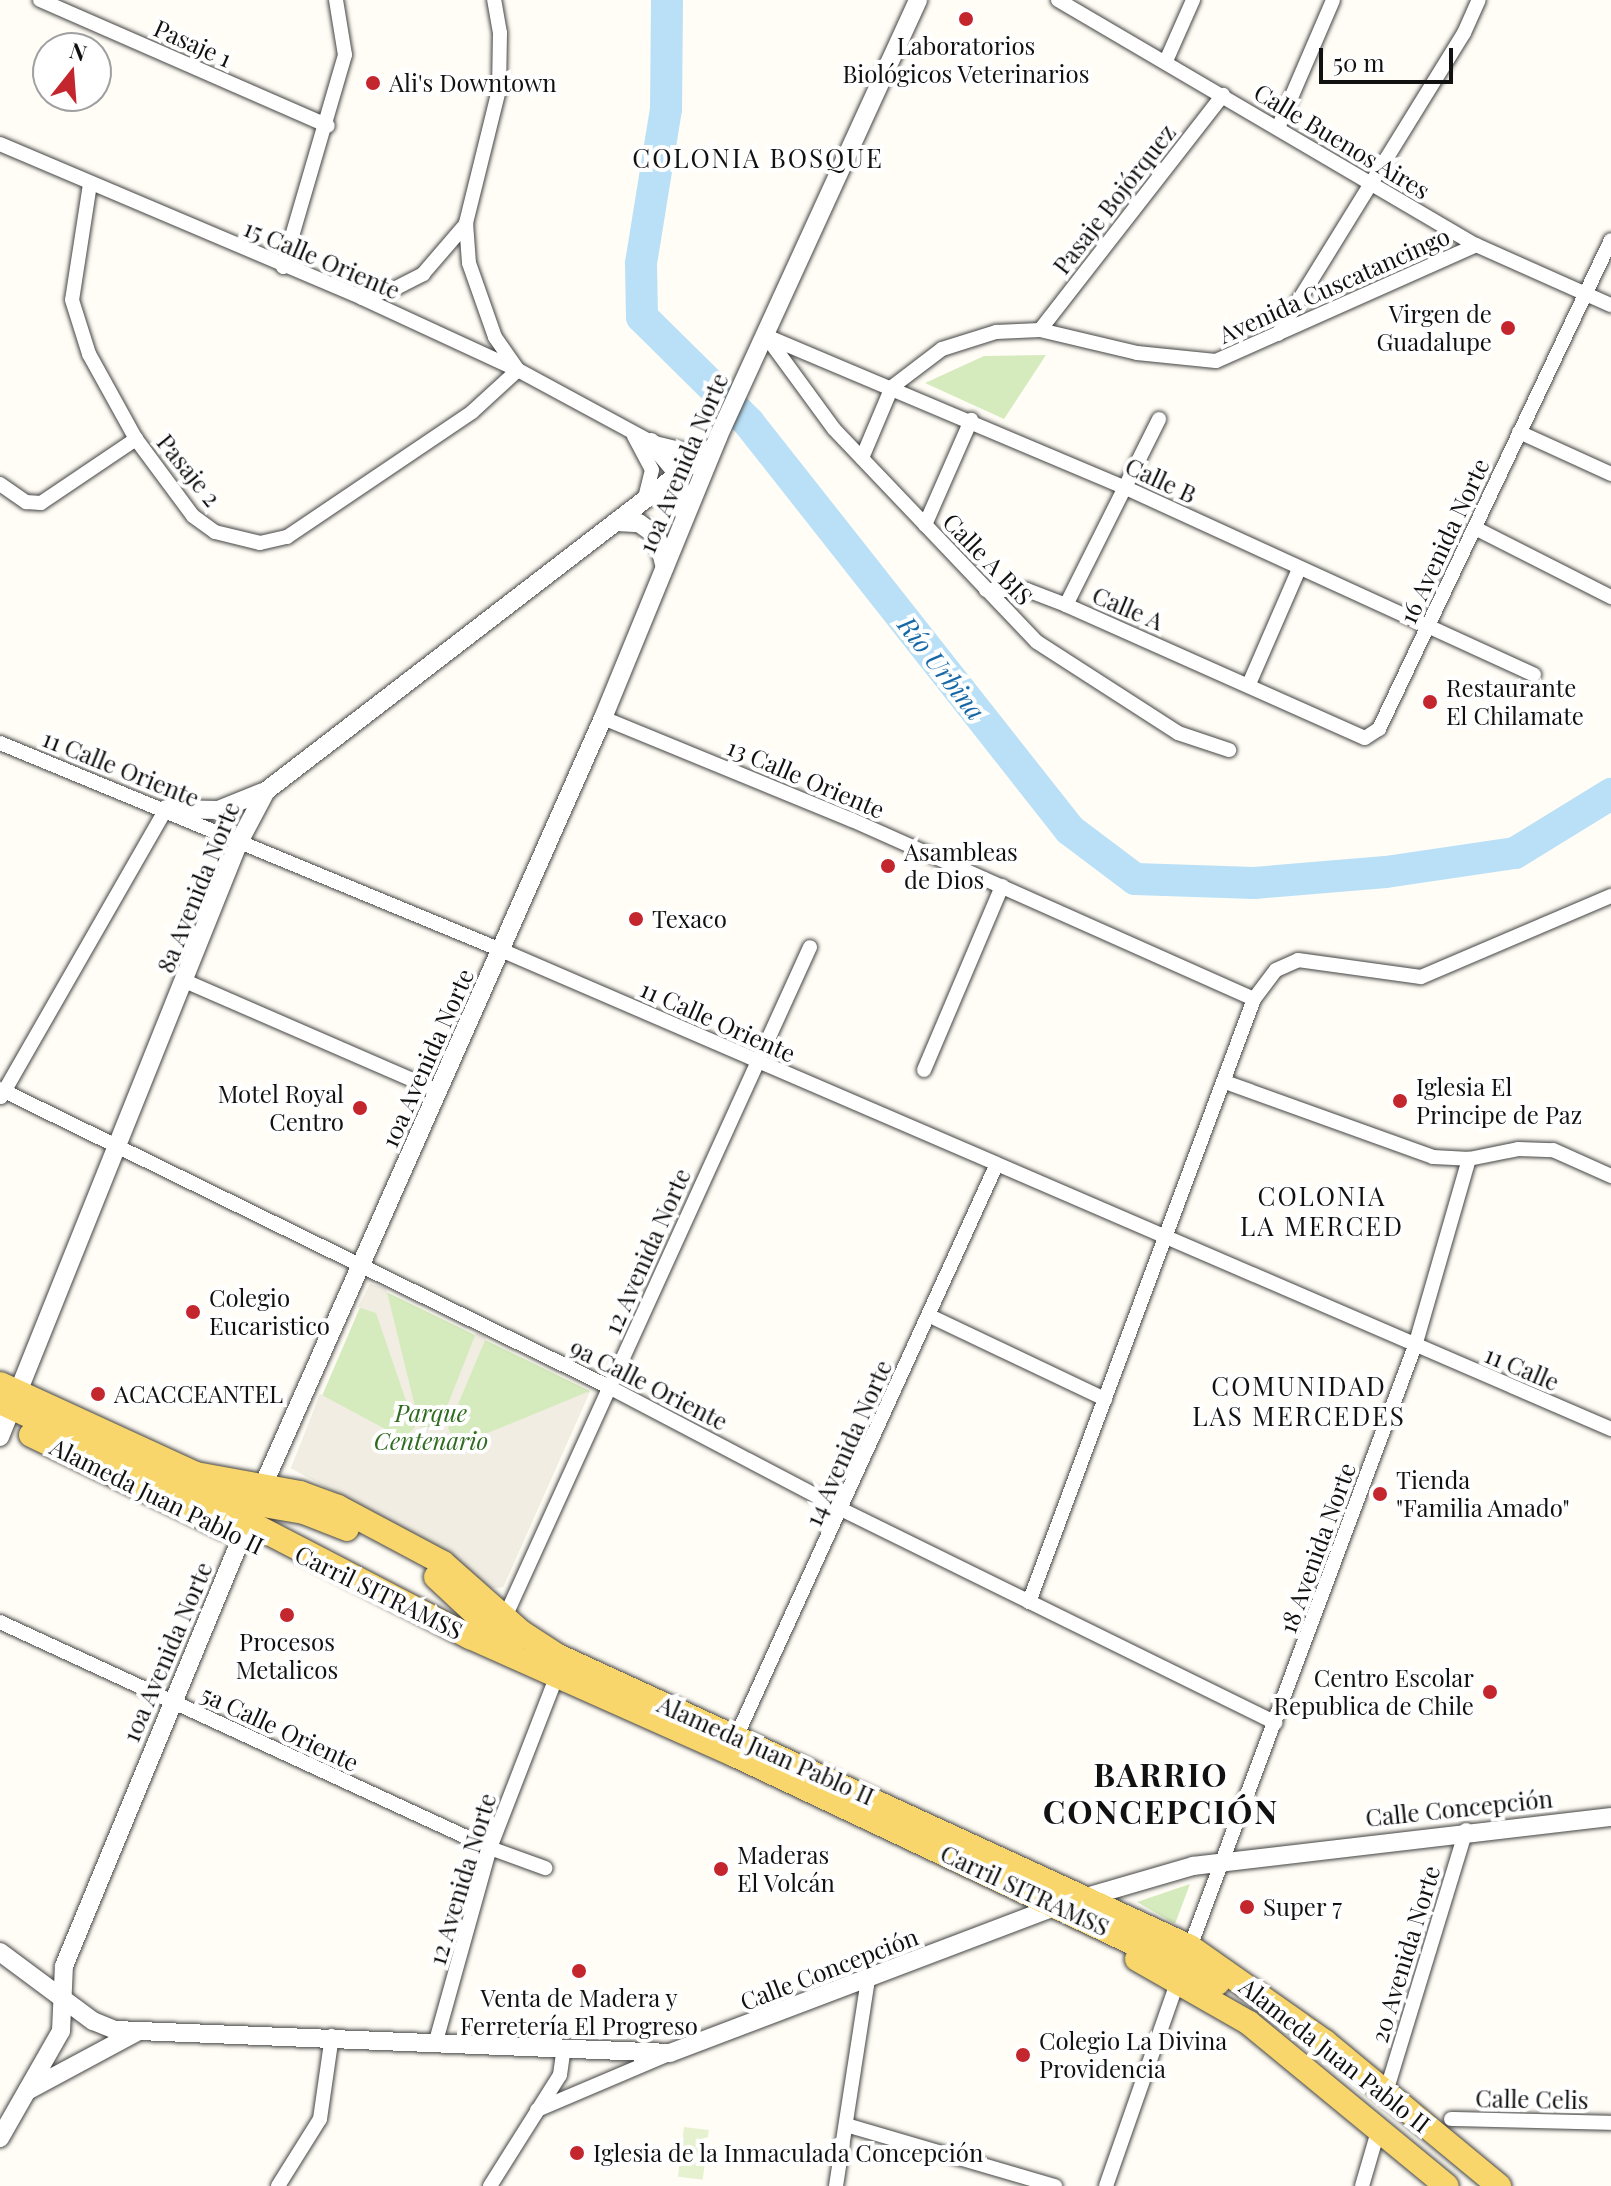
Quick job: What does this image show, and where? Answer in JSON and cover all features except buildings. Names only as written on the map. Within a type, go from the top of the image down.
[{"type":"main road","name":"Carril SITRAMSS","points":[[5,1410],[188,1491],[251,1513],[532,1664],[1050,1909],[1189,1966],[1257,2007],[1476,2186]]},
{"type":"main road","name":"Alameda Juan Pablo II","points":[[5,1410],[196,1474],[251,1513],[552,1688],[1050,1909],[1249,2023],[1447,2186]]},
{"type":"main road","name":"Alameda Juan Pablo II","points":[[5,1410],[251,1513],[318,1498],[426,1552],[558,1656],[1087,1895],[1190,1947],[1253,1988],[1499,2186]]},
{"type":"main road","name":"Carril SITRAMSS","points":[[251,1513],[334,1522],[417,1566],[443,1582],[532,1664]]},
{"type":"street","name":"Pasaje 1","points":[[40,0],[328,126]]},
{"type":"street","points":[[283,267],[328,126],[345,55],[336,0]]},
{"type":"street","points":[[362,298],[394,289],[423,274],[448,251],[466,223],[499,90],[500,33],[494,0]]},
{"type":"street","name":"10a Avenida Norte","points":[[0,2138],[63,2026],[64,1966],[251,1513],[603,718],[712,446],[766,336],[918,0]]},
{"type":"street","name":"Calle Buenos Aires","points":[[1058,0],[1476,245],[1611,305]]},
{"type":"street","points":[[1166,61],[1193,0]]},
{"type":"street","points":[[1278,128],[1333,0]]},
{"type":"street","points":[[1278,334],[1464,33],[1479,0]]},
{"type":"street","name":"Pasaje Bojórquez","points":[[1040,330],[1223,95]]},
{"type":"street","name":"15 Calle Oriente","points":[[0,144],[362,298],[518,370],[651,442],[712,446]]},
{"type":"street","name":"Pasaje 2","points":[[90,184],[72,300],[89,354],[136,439],[193,516],[236,541],[260,543],[287,537],[472,412],[518,370]]},
{"type":"street","points":[[466,223],[479,301],[518,370]]},
{"type":"street","name":"16 Avenida Norte","points":[[1249,684],[1365,738],[1379,729],[1611,240]]},
{"type":"street","name":"Avenida Cuscatancingo","points":[[892,387],[942,349],[996,332],[1040,330],[1137,353],[1216,361],[1476,245]]},
{"type":"street","name":"Calle B","points":[[766,336],[1124,487],[1534,675]]},
{"type":"street","name":"Calle A BIS","points":[[766,336],[862,458],[1037,642],[1069,666],[1178,733],[1229,750]]},
{"type":"street","points":[[862,458],[892,387]]},
{"type":"street","points":[[1066,605],[1159,419]]},
{"type":"street","points":[[925,525],[971,420]]},
{"type":"street","name":"15 Calle Oriente","points":[[621,426],[650,460],[651,486],[641,505]]},
{"type":"street","points":[[1519,432],[1611,474]]},
{"type":"street","points":[[0,484],[26,502],[41,503],[136,439]]},
{"type":"street","points":[[651,442],[678,474],[685,499],[683,524]]},
{"type":"street","name":"8a Avenida Norte","points":[[5,1410],[120,1146],[239,842],[266,791],[468,630],[641,505],[712,446]]},
{"type":"street","points":[[617,522],[639,523],[657,536],[665,567]]},
{"type":"street","points":[[1475,528],[1611,597]]},
{"type":"street","points":[[1249,684],[1299,569]]},
{"type":"street","name":"Calle A","points":[[986,590],[1027,590],[1249,684]]},
{"type":"street","name":"13 Calle Oriente","points":[[603,718],[1002,886],[1254,999]]},
{"type":"street","name":"11 Calle Oriente","points":[[0,743],[501,950],[995,1168],[1415,1346]]},
{"type":"street","points":[[1,1093],[166,809],[218,810],[266,791]]},
{"type":"street","points":[[924,1070],[1002,886]]},
{"type":"street","points":[[1029,1602],[1254,999],[1276,970],[1298,960],[1421,977],[1611,896]]},
{"type":"street","name":"12 Avenida Norte","points":[[505,1617],[810,947]]},
{"type":"street","points":[[185,981],[438,1091]]},
{"type":"street","points":[[1225,1082],[1433,1157],[1469,1159],[1518,1149],[1553,1150],[1611,1176]]},
{"type":"street","name":"9a Calle Oriente","points":[[1,1093],[120,1146],[609,1387],[843,1510],[1275,1723]]},
{"type":"street","name":"18 Avenida Norte","points":[[1190,1947],[1415,1346],[1469,1159]]},
{"type":"street","name":"14 Avenida Norte","points":[[737,1735],[843,1510],[995,1168]]},
{"type":"street","points":[[930,1316],[1105,1399]]},
{"type":"street","name":"11 Calle","points":[[1415,1346],[1611,1429]]},
{"type":"street","name":"5a Calle Oriente","points":[[0,1622],[490,1848],[545,1868]]},
{"type":"street","name":"12 Avenida Norte","points":[[436,2041],[490,1848],[552,1688]]},
{"type":"street","name":"Calle Concepción","points":[[0,1952],[101,2025],[137,2032],[332,2036],[673,2053],[1087,1895],[1224,1859],[1466,1830],[1611,1817]]},
{"type":"street","name":"20 Avenida Norte","points":[[1386,2092],[1466,1830]]},
{"type":"street","points":[[836,2186],[868,1980]]},
{"type":"street","points":[[1106,2186],[1178,1980]]},
{"type":"street","points":[[27,2091],[137,2032]]},
{"type":"street","points":[[278,2186],[320,2119],[332,2036]]},
{"type":"street","points":[[490,2186],[561,2073],[564,2048]]},
{"type":"street","points":[[536,2111],[673,2053]]},
{"type":"street","name":"Calle Celis","points":[[1451,2119],[1611,2123]]},
{"type":"street","points":[[846,2125],[1055,2186]]},
{"type":"street","points":[[1362,2186],[1379,2128]]},
{"type":"green space","points":[[1046,355],[1004,419],[925,383],[984,356]]},
{"type":"green space","name":"Parque Centenario","points":[[370,1284],[590,1391],[503,1587],[491,1588],[450,1554],[291,1468]]},
{"type":"green space","points":[[1190,1884],[1175,1924],[1137,1902]]},
{"type":"green space","points":[[684,2127],[709,2130],[703,2180],[678,2177]]},
{"type":"shaded area","name":"Parque Centenario","points":[[370,1284],[386,1288],[420,1427],[439,1427],[476,1333],[486,1338],[448,1428],[456,1446],[590,1391],[503,1587],[491,1588],[450,1554],[291,1468],[320,1394],[404,1439],[415,1427],[376,1313],[358,1307]]},
{"type":"waterway","name":"Río Urbina","points":[[667,0],[666,109],[641,264],[642,317],[749,423],[1070,830],[1135,879],[1254,883],[1386,872],[1515,853],[1611,794]]},
{"type":"place","name":"Laboratorios Biológicos Veterinarios","points":[[966,19]]},
{"type":"place","name":"Ali's Downtown","points":[[373,83]]},
{"type":"place","name":"Virgen de Guadalupe","points":[[1508,328]]},
{"type":"place","name":"Restaurante El Chilamate","points":[[1430,702]]},
{"type":"place","name":"Asambleas de Dios","points":[[888,866]]},
{"type":"place","name":"Texaco","points":[[636,919]]},
{"type":"place","name":"Iglesia El Principe de Paz","points":[[1400,1101]]},
{"type":"place","name":"Motel Royal Centro","points":[[360,1108]]},
{"type":"place","name":"Colegio Eucaristico","points":[[193,1312]]},
{"type":"place","name":"ACACCEANTEL","points":[[98,1394]]},
{"type":"place","name":"Tienda \"Familia Amado\"","points":[[1380,1494]]},
{"type":"place","name":"Procesos Metalicos","points":[[287,1615]]},
{"type":"place","name":"Centro Escolar Republica de Chile","points":[[1490,1692]]},
{"type":"place","name":"Maderas El Volcán","points":[[721,1869]]},
{"type":"place","name":"Super 7","points":[[1247,1907]]},
{"type":"place","name":"Venta de Madera y Ferretería El Progreso","points":[[579,1971]]},
{"type":"place","name":"Colegio La Divina Providencia","points":[[1023,2055]]},
{"type":"place","name":"Iglesia de la Inmaculada Concepción","points":[[577,2153]]},
{"type":"district","name":"COLONIA BOSQUE","points":[[758,158]]},
{"type":"district","name":"COLONIA LA MERCED","points":[[1322,1211]]},
{"type":"district","name":"COMUNIDAD LAS MERCEDES","points":[[1299,1401]]},
{"type":"district","name":"BARRIO CONCEPCIÓN","points":[[1161,1794]]}]
